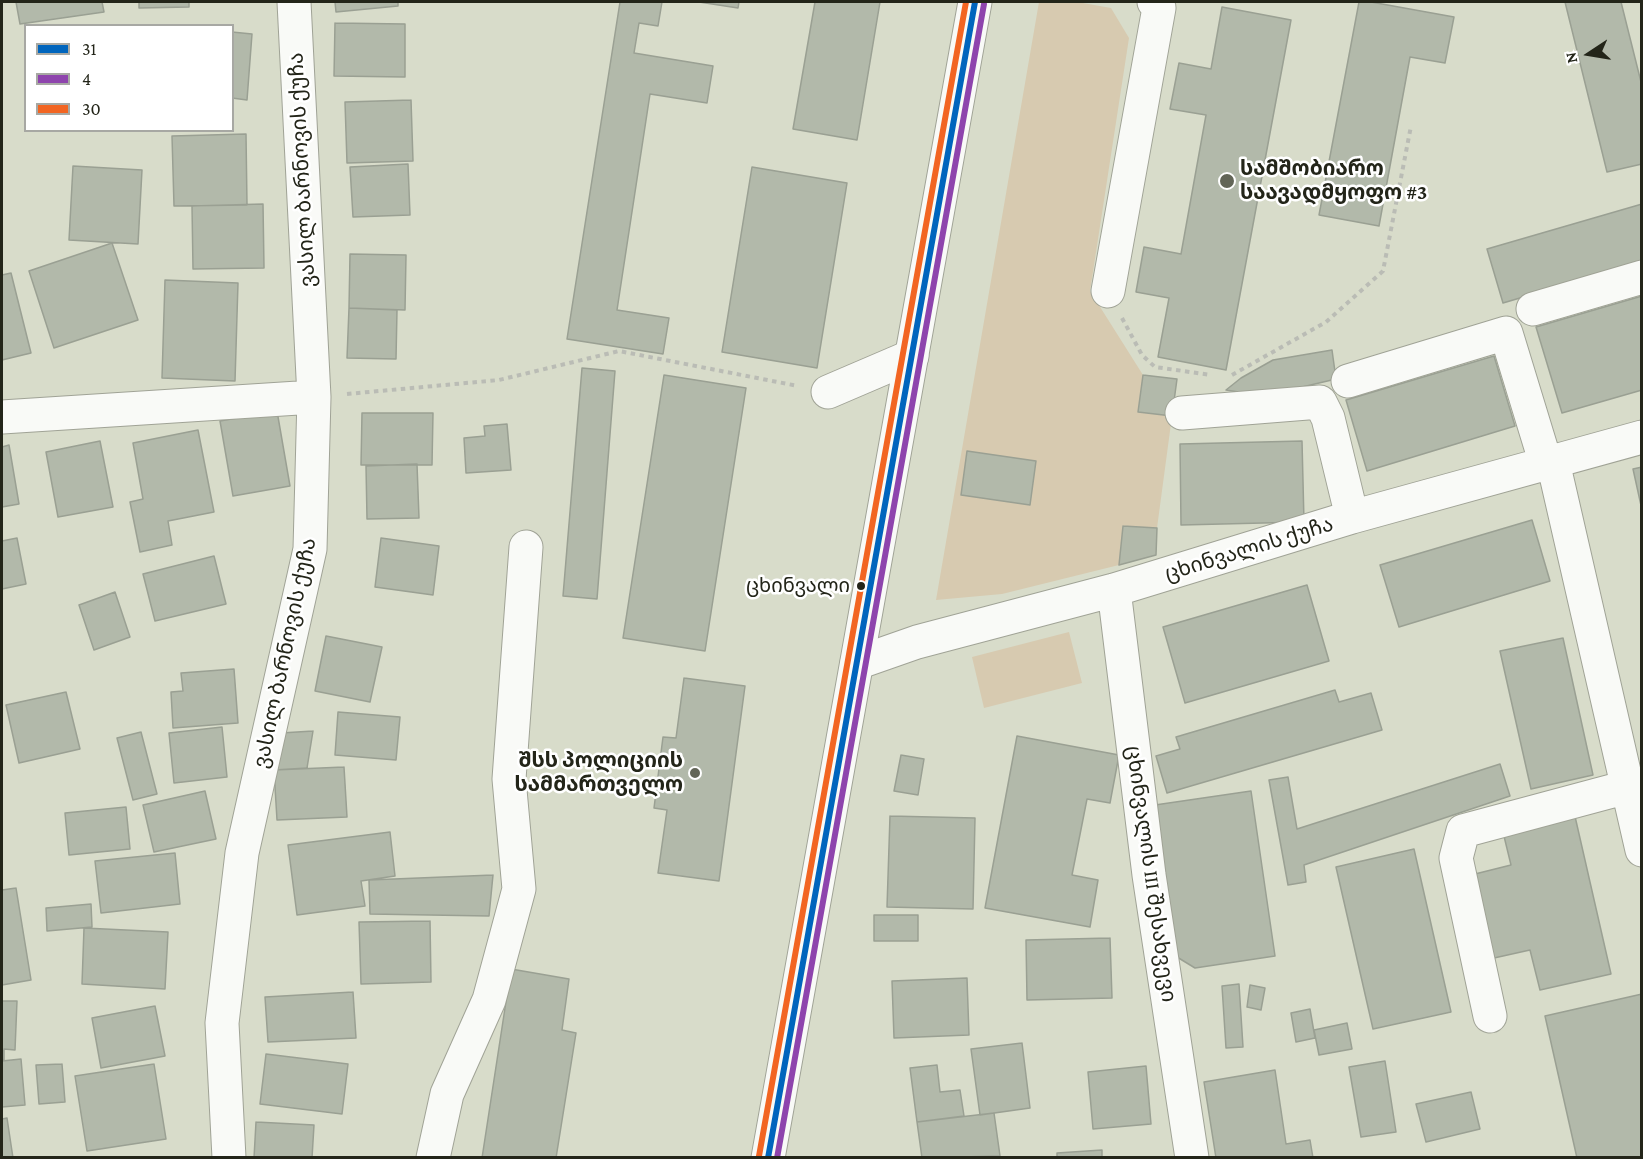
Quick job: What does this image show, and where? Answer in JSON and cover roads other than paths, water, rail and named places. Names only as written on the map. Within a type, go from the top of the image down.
[{"type":"street","name":"ვასილ ბარნოვის ქუჩა","points":[[229,1158],[222,1023],[242,854],[310,549],[314,398],[294,2]]},
{"type":"street","points":[[768,1158],[975,2]]},
{"type":"street","points":[[1108,291],[1159,8],[1154,2]]},
{"type":"street","points":[[1533,309],[1641,277]]},
{"type":"street","points":[[1348,381],[1506,333],[1550,463],[1641,850]]},
{"type":"street","points":[[828,392],[912,356]]},
{"type":"street","points":[[2,417],[314,398]]},
{"type":"street","points":[[1182,413],[1320,402],[1328,418],[1352,517]]},
{"type":"street","name":"ცხინვალის ქუჩა","points":[[857,663],[917,642],[1114,590],[1352,517],[1641,437]]},
{"type":"street","points":[[434,1158],[447,1094],[489,1000],[519,889],[509,779],[526,547]]},
{"type":"street","name":"ცხინვალის III შესახვევი","points":[[1114,590],[1149,875],[1192,1158]]},
{"type":"street","points":[[1490,1016],[1456,858],[1463,831],[1627,788]]},
{"type":"place","name":"სამშობიარო საავადმყოფო #3","points":[[1227,181]]},
{"type":"place","name":"ცხინვალი","points":[[861,586]]},
{"type":"place","name":"შსს პოლიციის სამმართველო","points":[[695,773]]}]
